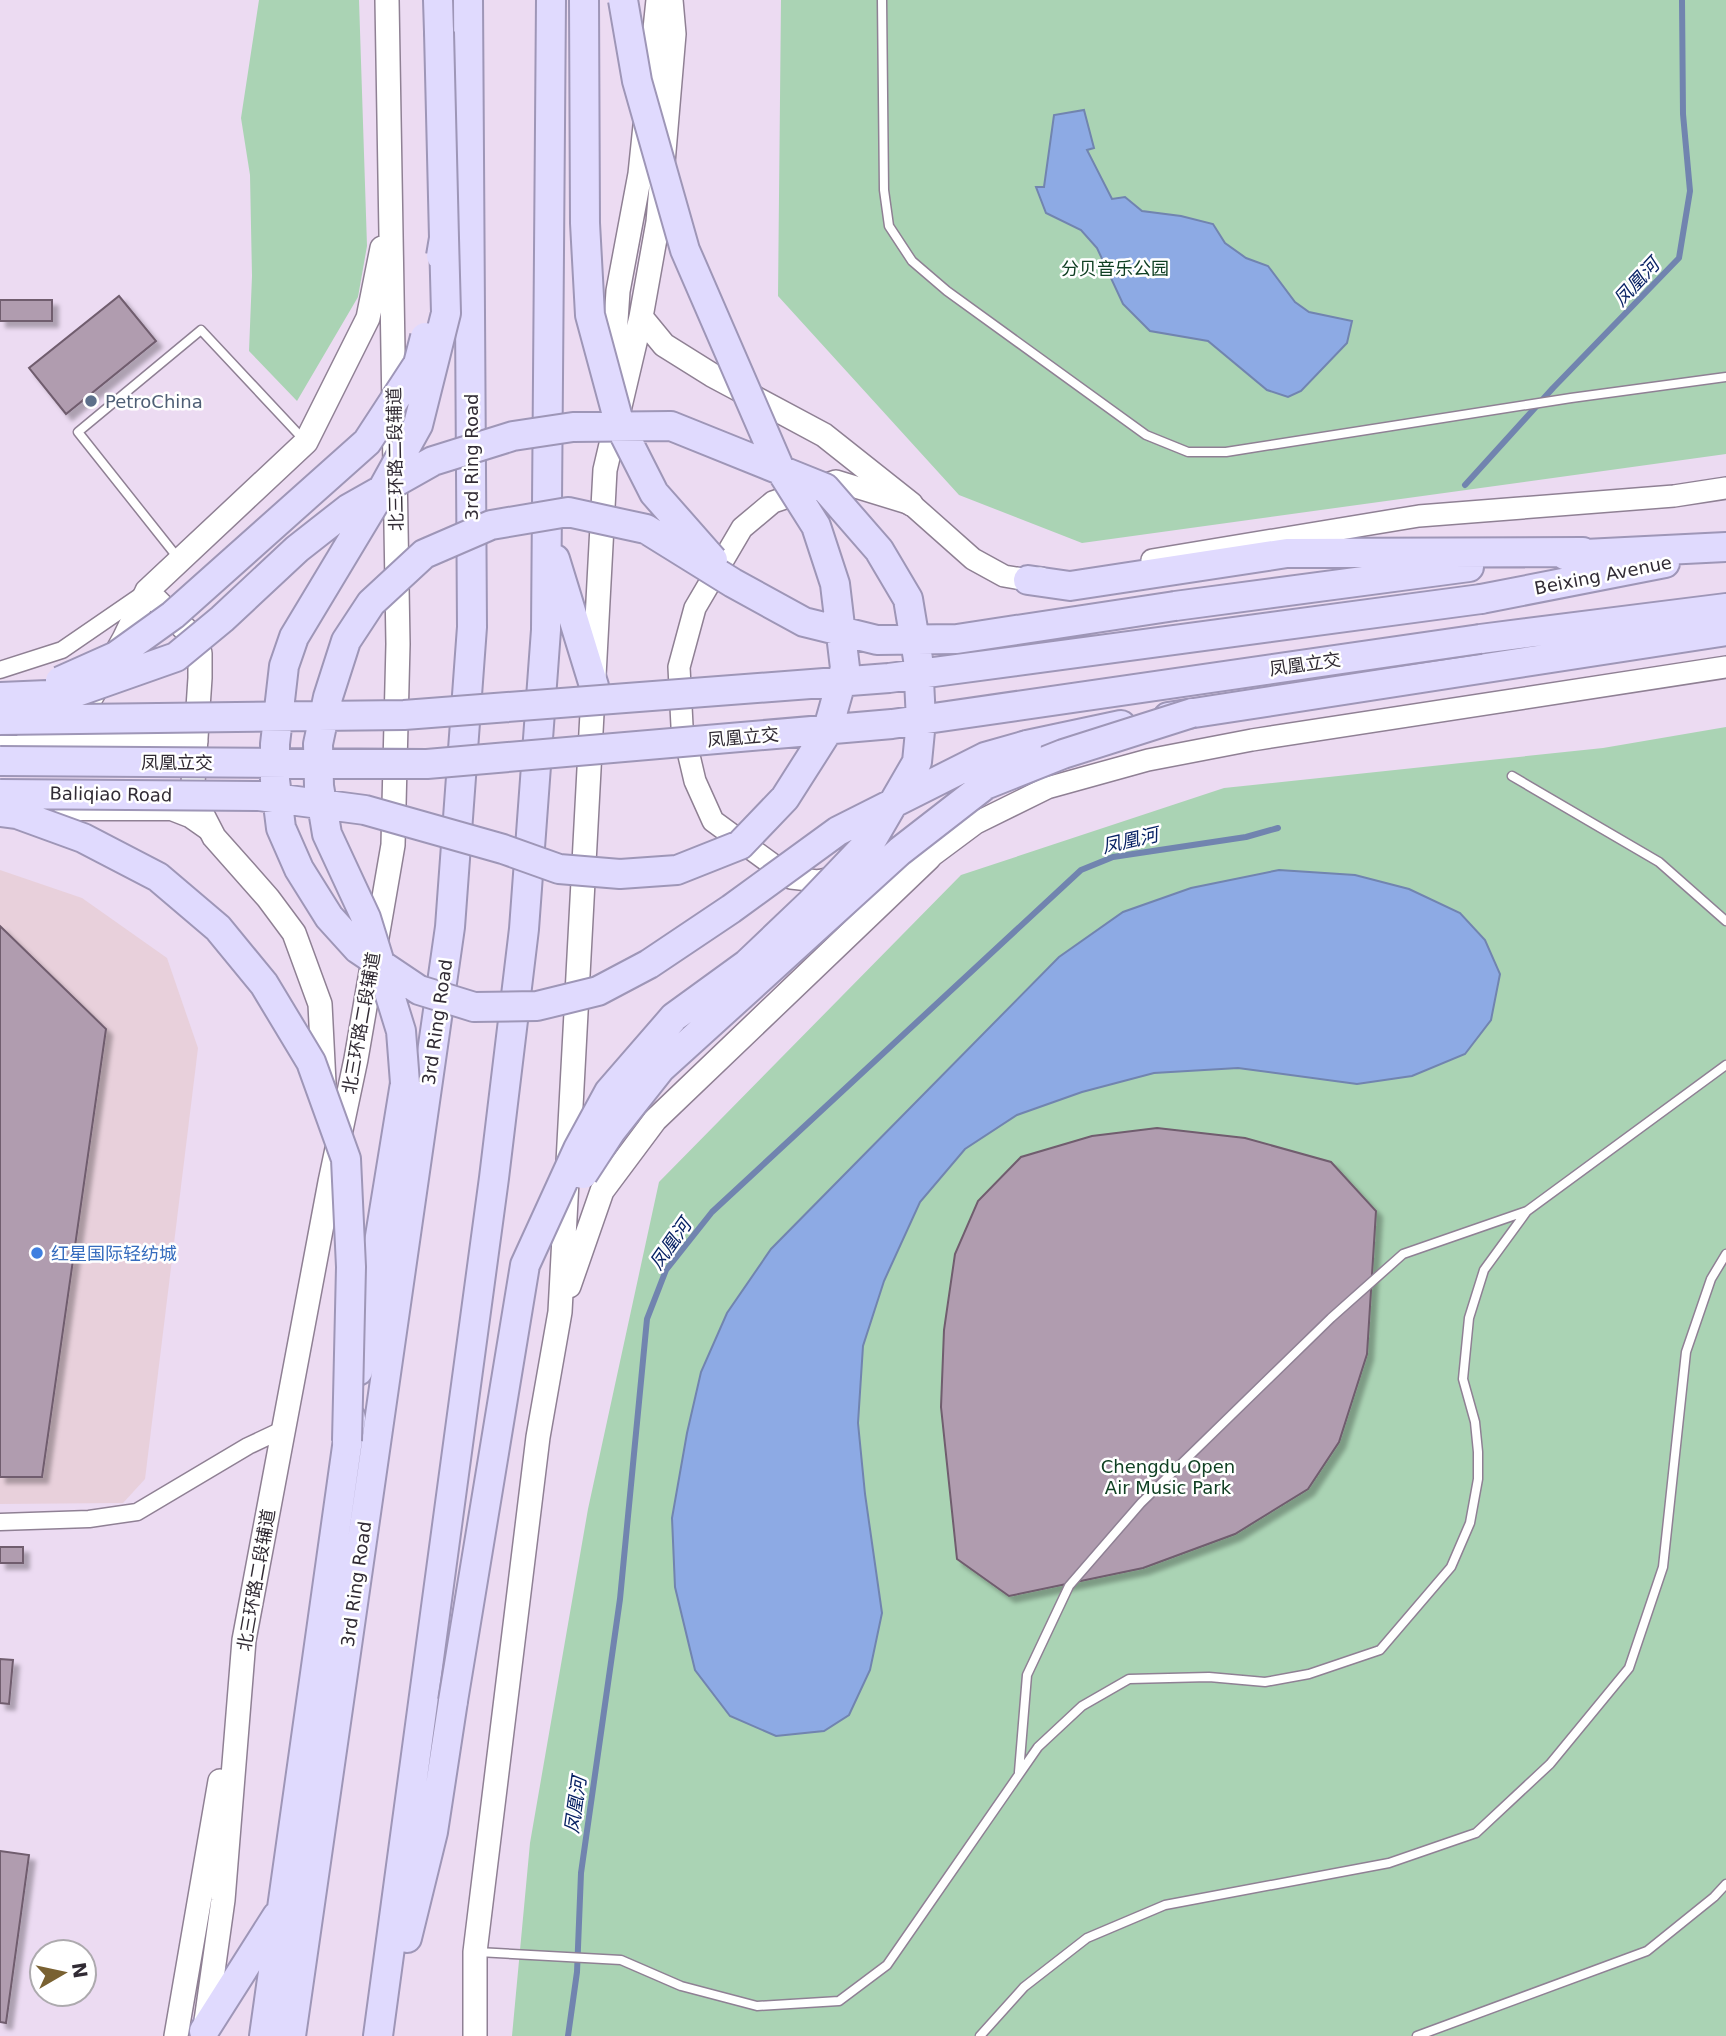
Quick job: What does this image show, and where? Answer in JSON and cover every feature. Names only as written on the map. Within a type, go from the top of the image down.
[{"type":"highway","points":[[438,0],[446,313],[418,425],[294,637],[284,666],[275,744],[275,780],[281,828],[299,869],[329,917],[358,949],[419,990],[474,1007],[537,1006],[598,991],[649,964],[731,909],[838,831],[975,762],[1027,745],[1134,722],[1490,669],[1725,626]]},
{"type":"highway","points":[[381,2036],[494,1178],[524,929],[546,630],[551,0]]},
{"type":"highway","points":[[584,0],[585,223],[590,315],[620,426],[654,492],[733,583]]},
{"type":"highway","points":[[0,794],[259,796],[352,808],[441,830],[559,869],[620,874],[677,870],[740,845],[785,798],[827,732],[845,668],[835,584],[816,526],[780,469],[685,250],[637,81],[623,0]]},
{"type":"highway","name":"3rd Ring Road","points":[[291,2036],[450,927],[472,627],[468,14]]},
{"type":"highway","points":[[0,691],[63,680],[116,656],[173,615],[367,442],[418,364],[444,238]]},
{"type":"highway","points":[[0,697],[71,695],[176,657],[222,619],[297,549],[348,509],[433,461],[513,436],[573,427],[671,426],[825,488],[879,550],[908,599],[918,659],[921,721],[917,762],[873,838],[811,904],[747,964],[674,1017],[609,1092],[578,1149],[525,1265],[433,1832],[381,2036]]},
{"type":"highway","points":[[264,2036],[340,1485],[405,1083],[401,1031],[366,918],[327,834],[319,786],[318,744],[328,696],[346,641],[371,603],[424,554],[491,524],[568,512],[646,529],[733,583],[804,622],[877,640],[957,639],[1583,552]]},
{"type":"highway","points":[[547,533],[594,686]]},
{"type":"highway","points":[[1028,580],[1070,586],[1287,553],[1726,549]]},
{"type":"highway","name":"Beixing Avenue","points":[[0,720],[404,715],[889,678],[1481,599],[1726,549]]},
{"type":"highway","name":"凤凰立交","points":[[0,761],[427,764],[892,724],[1480,639],[1725,626]]},
{"type":"highway","points":[[525,1265],[611,1131],[660,1069],[900,850],[985,785],[1063,754],[1192,713]]},
{"type":"highway","points":[[0,812],[17,814],[83,838],[158,877],[218,928],[264,984],[311,1062],[346,1159],[351,1267],[347,1441]]},
{"type":"highway","points":[[204,2034],[282,1907]]},
{"type":"main road","name":"北三环路二段辅道","points":[[204,2034],[223,1900],[244,1640],[330,1182],[356,1059],[393,845],[398,644],[387,0]]},
{"type":"main road","points":[[464,2036],[538,1437],[560,1312],[605,470],[618,291],[640,174],[658,0]]},
{"type":"main road","points":[[605,470],[641,317],[658,222],[674,34],[671,0]]},
{"type":"main road","points":[[25,744],[47,740],[69,728],[88,703],[147,591],[306,442],[368,318],[391,204]]},
{"type":"main road","points":[[641,317],[664,345],[712,375],[824,435],[911,504]]},
{"type":"main road","points":[[147,591],[185,629],[200,653],[193,783],[197,804],[214,837],[268,898],[294,933],[320,1004],[330,1182]]},
{"type":"main road","points":[[25,744],[196,741]]},
{"type":"main road","points":[[560,1312],[602,1191],[655,1120],[929,858]]},
{"type":"main road","points":[[176,2036],[244,1640]]},
{"type":"main road","points":[[474,1957],[475,2036]]},
{"type":"street","points":[[1726,488],[1674,496],[1419,516],[1028,580],[1004,576],[973,559],[911,504],[836,481],[773,502],[742,528],[695,608],[679,667],[679,678],[682,726],[695,781],[713,821],[791,878],[818,881],[929,858],[976,823],[1047,788],[1148,760],[1252,740],[1726,667]]},
{"type":"street","points":[[0,670],[62,650],[147,591]]},
{"type":"street","points":[[0,744],[25,744]]},
{"type":"street","name":"Baliqiao Road","points":[[0,812],[171,812],[189,819],[214,837]]},
{"type":"street","points":[[0,1522],[89,1519],[136,1511],[248,1446],[284,1429]]},
{"type":"lane","points":[[882,0],[884,190],[889,226],[912,261],[947,290],[1146,435],[1188,452],[1226,452],[1571,398],[1726,377]]},
{"type":"lane","points":[[180,560],[78,432],[201,330],[306,442]]},
{"type":"lane","points":[[1512,776],[1659,862],[1726,921]]},
{"type":"lane","points":[[474,1957],[621,1960],[681,1986],[757,2006],[839,2001],[887,1965],[1038,1747],[1082,1706],[1129,1679],[1209,1677],[1265,1682],[1309,1674],[1380,1650],[1451,1567],[1470,1523],[1478,1479],[1478,1452],[1475,1422],[1463,1379],[1469,1318],[1483,1270],[1527,1211],[1726,1065]]},
{"type":"lane","points":[[1019,1774],[1027,1675],[1069,1586],[1141,1503],[1331,1318],[1403,1254],[1527,1211]]},
{"type":"lane","points":[[980,2036],[1024,1987],[1087,1938],[1165,1905],[1389,1863],[1476,1833],[1550,1765],[1629,1668],[1663,1567],[1686,1352],[1711,1279],[1726,1254]]},
{"type":"lane","points":[[1416,2036],[1647,1951],[1714,1897],[1726,1884]]},
{"type":"shaded area","points":[[0,870],[82,898],[167,958],[198,1048],[145,1479],[123,1503],[0,1504]]},
{"type":"green space","points":[[259,0],[359,0],[367,246],[358,297],[297,401],[249,351],[252,276],[250,175],[241,118]]},
{"type":"green space","name":"分贝音乐公园","points":[[781,0],[1726,0],[1726,454],[1082,543],[959,495],[778,296]]},
{"type":"green space","name":"Chengdu Open Air Music Park","points":[[1726,727],[1726,2036],[512,2036],[530,1843],[588,1509],[659,1182],[961,875],[1224,788],[1603,748]]},
{"type":"water","points":[[1084,110],[1094,148],[1087,150],[1112,199],[1125,197],[1142,211],[1181,216],[1213,224],[1225,243],[1246,258],[1268,266],[1295,302],[1309,312],[1352,321],[1347,343],[1301,391],[1288,397],[1267,390],[1208,341],[1150,331],[1123,304],[1097,248],[1081,230],[1046,213],[1036,187],[1044,187],[1054,115]]},
{"type":"water","points":[[1279,870],[1355,875],[1409,889],[1460,913],[1485,940],[1500,974],[1491,1020],[1465,1054],[1412,1076],[1357,1084],[1238,1068],[1154,1073],[1082,1092],[1017,1115],[965,1149],[920,1202],[884,1281],[863,1346],[858,1423],[882,1613],[870,1670],[849,1715],[824,1731],[776,1736],[730,1716],[695,1670],[675,1587],[672,1518],[701,1372],[727,1313],[771,1249],[1059,957],[1123,912],[1191,888]]},
{"type":"building","points":[[119,296],[156,341],[66,414],[29,368]]},
{"type":"building","points":[[0,300],[52,300],[52,321],[0,321]]},
{"type":"building","name":"红星国际轻纺城","points":[[0,926],[106,1029],[42,1477],[0,1477]]},
{"type":"building","points":[[1157,1128],[1245,1138],[1331,1162],[1376,1211],[1367,1354],[1339,1442],[1308,1489],[1235,1534],[1143,1568],[1009,1596],[957,1559],[941,1407],[944,1330],[955,1254],[978,1201],[1021,1157],[1092,1136]]},
{"type":"building","points":[[0,1547],[23,1547],[23,1563],[0,1563]]},
{"type":"building","points":[[0,1659],[13,1660],[9,1704],[0,1703]]},
{"type":"building","points":[[0,1851],[29,1855],[6,2023],[0,2022]]},
{"type":"waterway","name":"凤凰河","points":[[1465,485],[1553,388],[1679,258],[1690,191],[1683,114],[1682,0]]},
{"type":"waterway","name":"凤凰河","points":[[568,2036],[577,1972],[581,1873],[620,1599],[647,1319],[666,1270],[712,1212],[1081,870],[1113,857],[1246,837],[1278,828]]},
{"type":"place","name":"PetroChina","points":[[91,401]]},
{"type":"place","name":"红星国际轻纺城","points":[[37,1253]]}]
